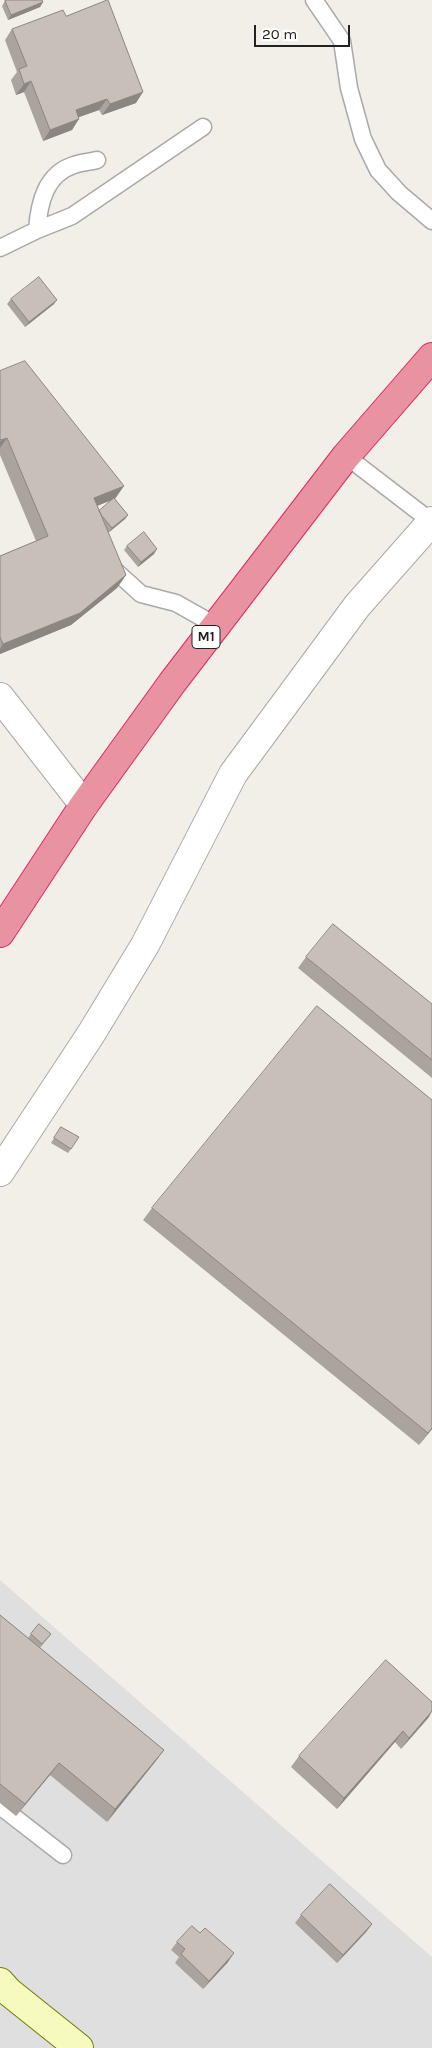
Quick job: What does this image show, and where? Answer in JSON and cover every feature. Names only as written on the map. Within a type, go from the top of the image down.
[{"type":"highway","name":"M1","points":[[0,933],[84,805],[215,625],[346,456],[432,357]]},
{"type":"street","points":[[0,1172],[7,1145],[91,1034],[145,945],[233,774],[356,606],[432,522]]},
{"type":"street","points":[[0,698],[84,805]]},
{"type":"street","points":[[0,1982],[9,1992],[79,2048]]},
{"type":"lane","points":[[314,0],[342,41],[349,88],[363,139],[378,170],[399,193],[432,221]]},
{"type":"lane","points":[[0,248],[72,216],[204,127]]},
{"type":"lane","points":[[37,230],[38,207],[52,178],[72,165],[97,160]]},
{"type":"lane","points":[[346,456],[432,522]]},
{"type":"lane","points":[[110,566],[141,594],[176,603],[215,625]]},
{"type":"lane","points":[[0,1806],[63,1855]]},
{"type":"shaded area","points":[[0,1580],[432,1957],[432,2048],[0,2048]]},
{"type":"building","points":[[42,0],[43,2],[11,15],[5,1]]},
{"type":"building","points":[[108,0],[143,92],[110,104],[107,99],[76,110],[79,119],[50,130],[31,81],[24,84],[19,69],[27,66],[12,29],[63,10],[66,16]]},
{"type":"building","points":[[39,277],[57,300],[29,322],[11,299]]},
{"type":"building","points":[[25,361],[124,486],[94,498],[126,575],[80,613],[3,644],[0,637],[0,556],[48,536],[7,438],[0,439],[0,371]]},
{"type":"building","points":[[114,498],[128,515],[112,528],[99,511]]},
{"type":"building","points":[[144,532],[157,549],[141,562],[127,546]]},
{"type":"building","points":[[333,924],[432,1004],[432,1060],[306,957]]},
{"type":"building","points":[[317,1006],[432,1100],[432,1428],[428,1433],[152,1208]]},
{"type":"building","points":[[61,1127],[79,1137],[71,1149],[54,1138]]},
{"type":"building","points":[[0,1615],[164,1750],[115,1809],[59,1763],[25,1804],[0,1784]]},
{"type":"building","points":[[39,1624],[51,1634],[42,1644],[31,1634]]},
{"type":"building","points":[[386,1660],[432,1702],[432,1711],[409,1738],[403,1731],[344,1798],[299,1756]]},
{"type":"building","points":[[330,1884],[372,1924],[343,1955],[301,1915]]},
{"type":"building","points":[[192,1926],[200,1933],[205,1928],[234,1953],[209,1981],[181,1954],[185,1949],[177,1942]]}]
